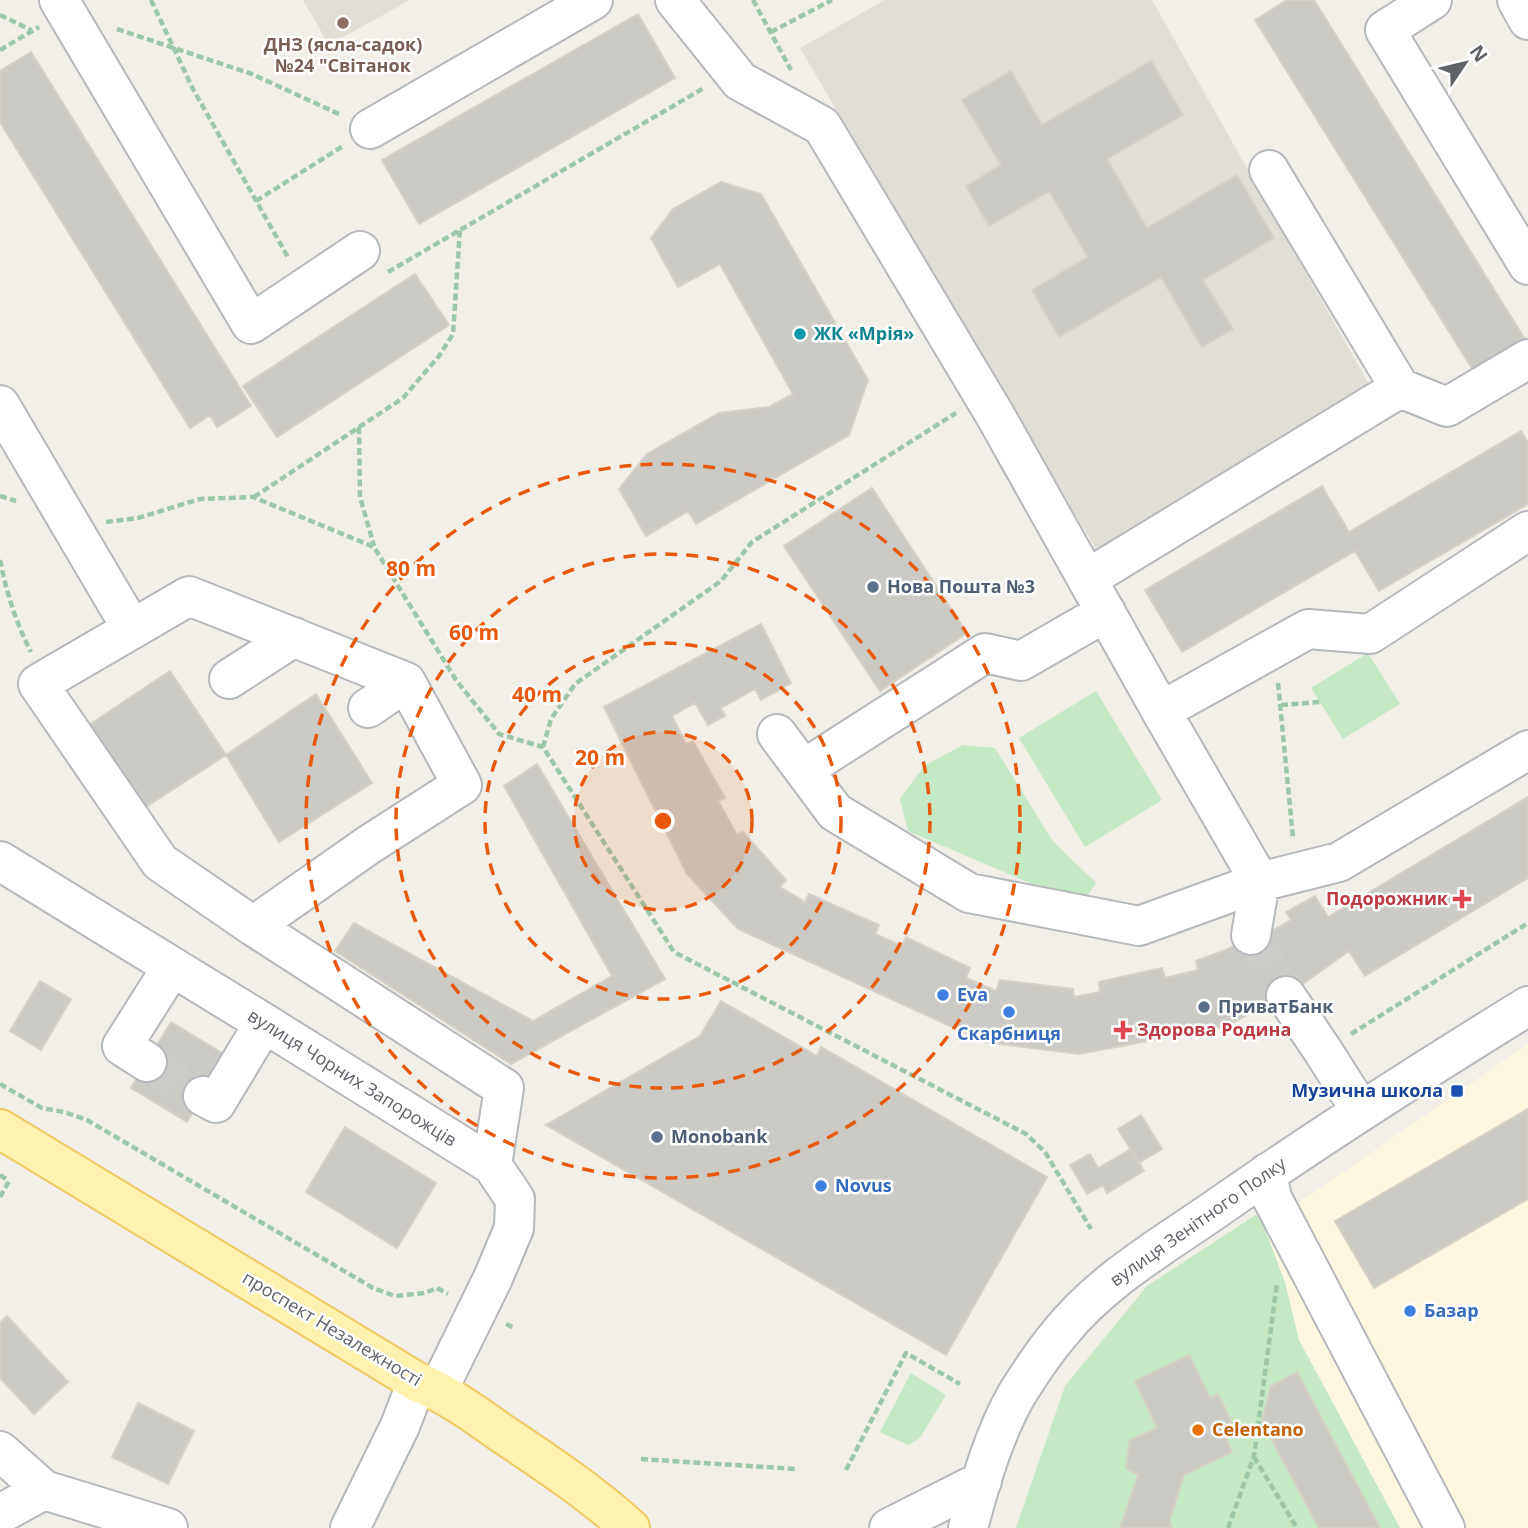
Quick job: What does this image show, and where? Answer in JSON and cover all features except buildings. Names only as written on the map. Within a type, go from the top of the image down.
[{"type":"main road","name":"проспект Незалежності","points":[[13,1137],[428,1386],[532,1453],[630,1528]]},
{"type":"street","points":[[370,128],[593,0]]},
{"type":"street","points":[[675,0],[740,81],[822,126],[983,395],[1161,711],[1278,877]]},
{"type":"street","points":[[1433,0],[1385,30],[1528,265]]},
{"type":"street","points":[[1517,0],[1528,20]]},
{"type":"street","points":[[62,6],[251,324],[305,288],[371,263]]},
{"type":"street","points":[[1269,170],[1400,388],[1447,407],[1527,361]]},
{"type":"street","points":[[1087,579],[1400,388]]},
{"type":"street","points":[[0,405],[132,629]]},
{"type":"street","points":[[1161,711],[1308,629],[1370,634],[1528,531]]},
{"type":"street","points":[[253,926],[370,844],[462,785],[406,682],[190,596],[38,684],[160,862],[253,926],[504,1088],[492,1165]]},
{"type":"street","points":[[804,769],[985,653],[1021,661],[1106,612]]},
{"type":"street","points":[[229,679],[294,637]]},
{"type":"street","points":[[368,708],[406,682]]},
{"type":"street","points":[[777,734],[835,812],[969,893],[1139,926],[1278,877],[1339,862],[1528,750]]},
{"type":"street","name":"вулиця Чорних Запорожців","points":[[0,862],[492,1165],[515,1199],[514,1228],[477,1310],[400,1426],[350,1528]]},
{"type":"street","points":[[1251,935],[1278,877]]},
{"type":"street","points":[[147,1062],[122,1046],[172,967]]},
{"type":"street","points":[[1286,996],[1361,1111]]},
{"type":"street","name":"вулиця Зенітного Полку","points":[[968,1528],[997,1436],[1016,1395],[1062,1331],[1108,1284],[1267,1173],[1424,1070],[1528,1006]]},
{"type":"street","points":[[203,1096],[216,1103],[264,1023]]},
{"type":"street","points":[[1267,1173],[1272,1198],[1445,1528]]},
{"type":"street","points":[[0,1451],[44,1490],[168,1528]]},
{"type":"street","points":[[889,1528],[982,1480]]},
{"type":"street","points":[[0,1514],[44,1490]]},
{"type":"path","points":[[152,0],[193,89],[305,288]]},
{"type":"path","points":[[754,0],[797,79]]},
{"type":"path","points":[[771,33],[832,0]]},
{"type":"path","points":[[0,50],[32,30],[62,6]]},
{"type":"path","points":[[0,15],[32,30]]},
{"type":"path","points":[[114,28],[252,74],[370,128]]},
{"type":"path","points":[[371,263],[460,229],[732,71]]},
{"type":"path","points":[[256,201],[370,128]]},
{"type":"path","points":[[253,497],[403,398],[439,356],[453,334],[460,229]]},
{"type":"path","points":[[542,747],[551,719],[575,684],[721,581],[752,542],[983,395]]},
{"type":"path","points":[[359,427],[360,497],[374,547],[456,680],[499,734],[542,747],[674,952],[1026,1134],[1045,1152],[1091,1229]]},
{"type":"path","points":[[0,496],[65,515],[104,522],[138,518],[200,499],[253,497],[374,547]]},
{"type":"path","points":[[0,560],[5,584],[25,639],[45,680]]},
{"type":"path","points":[[1275,648],[1280,705],[1278,877]]},
{"type":"path","points":[[1280,705],[1320,702]]},
{"type":"path","points":[[1323,1051],[1528,923]]},
{"type":"path","points":[[0,1084],[42,1108],[87,1120],[373,1288],[395,1296],[425,1293],[436,1288],[514,1328]]},
{"type":"path","points":[[0,1175],[8,1180],[0,1197]]},
{"type":"path","points":[[1228,1528],[1254,1456],[1278,1273]]},
{"type":"path","points":[[846,1470],[906,1353],[960,1384]]},
{"type":"path","points":[[1254,1456],[1297,1528]]},
{"type":"path","points":[[641,1460],[796,1469]]},
{"type":"shaded area","name":"ДНЗ (ясла-садок) №24 \"Світанок","points":[[303,0],[410,0],[329,45]]},
{"type":"shaded area","points":[[885,0],[1152,0],[1371,388],[1100,556],[800,48]]},
{"type":"shaded area","name":"Базар","points":[[1528,1044],[1528,1528],[1400,1528],[1299,1340],[1285,1283],[1264,1227]]},
{"type":"green space","points":[[1368,653],[1400,704],[1343,739],[1311,688]]},
{"type":"green space","points":[[1096,691],[1162,800],[1085,847],[1019,738]]},
{"type":"green space","points":[[963,745],[995,748],[1052,840],[1096,883],[1081,905],[908,831],[900,799],[924,766]]},
{"type":"green space","points":[[1257,1214],[1285,1282],[1299,1340],[1400,1528],[1016,1528],[1065,1386],[1147,1286]]},
{"type":"green space","points":[[911,1373],[946,1395],[920,1438],[908,1445],[880,1432]]},
{"type":"tunnel","points":[[1251,935],[1286,996]]},
{"type":"tunnel","points":[[147,1062],[203,1096]]},
{"type":"place","name":"ДНЗ (ясла-садок) №24 \"Світанок","points":[[343,23]]},
{"type":"place","name":"ЖК «Мрія»","points":[[800,334]]},
{"type":"place","name":"Нова Пошта №3","points":[[873,587]]},
{"type":"place","name":"Подорожник","points":[[1462,899]]},
{"type":"place","name":"Eva","points":[[943,995]]},
{"type":"place","name":"ПриватБанк","points":[[1204,1007]]},
{"type":"place","name":"Скарбниця","points":[[1009,1012]]},
{"type":"place","name":"Здорова Родина","points":[[1123,1030]]},
{"type":"place","name":"Музична школа","points":[[1457,1091]]},
{"type":"place","name":"Monobank","points":[[657,1137]]},
{"type":"place","name":"Novus","points":[[821,1186]]},
{"type":"place","name":"Базар","points":[[1410,1311]]},
{"type":"place","name":"Celentano","points":[[1198,1430]]}]
